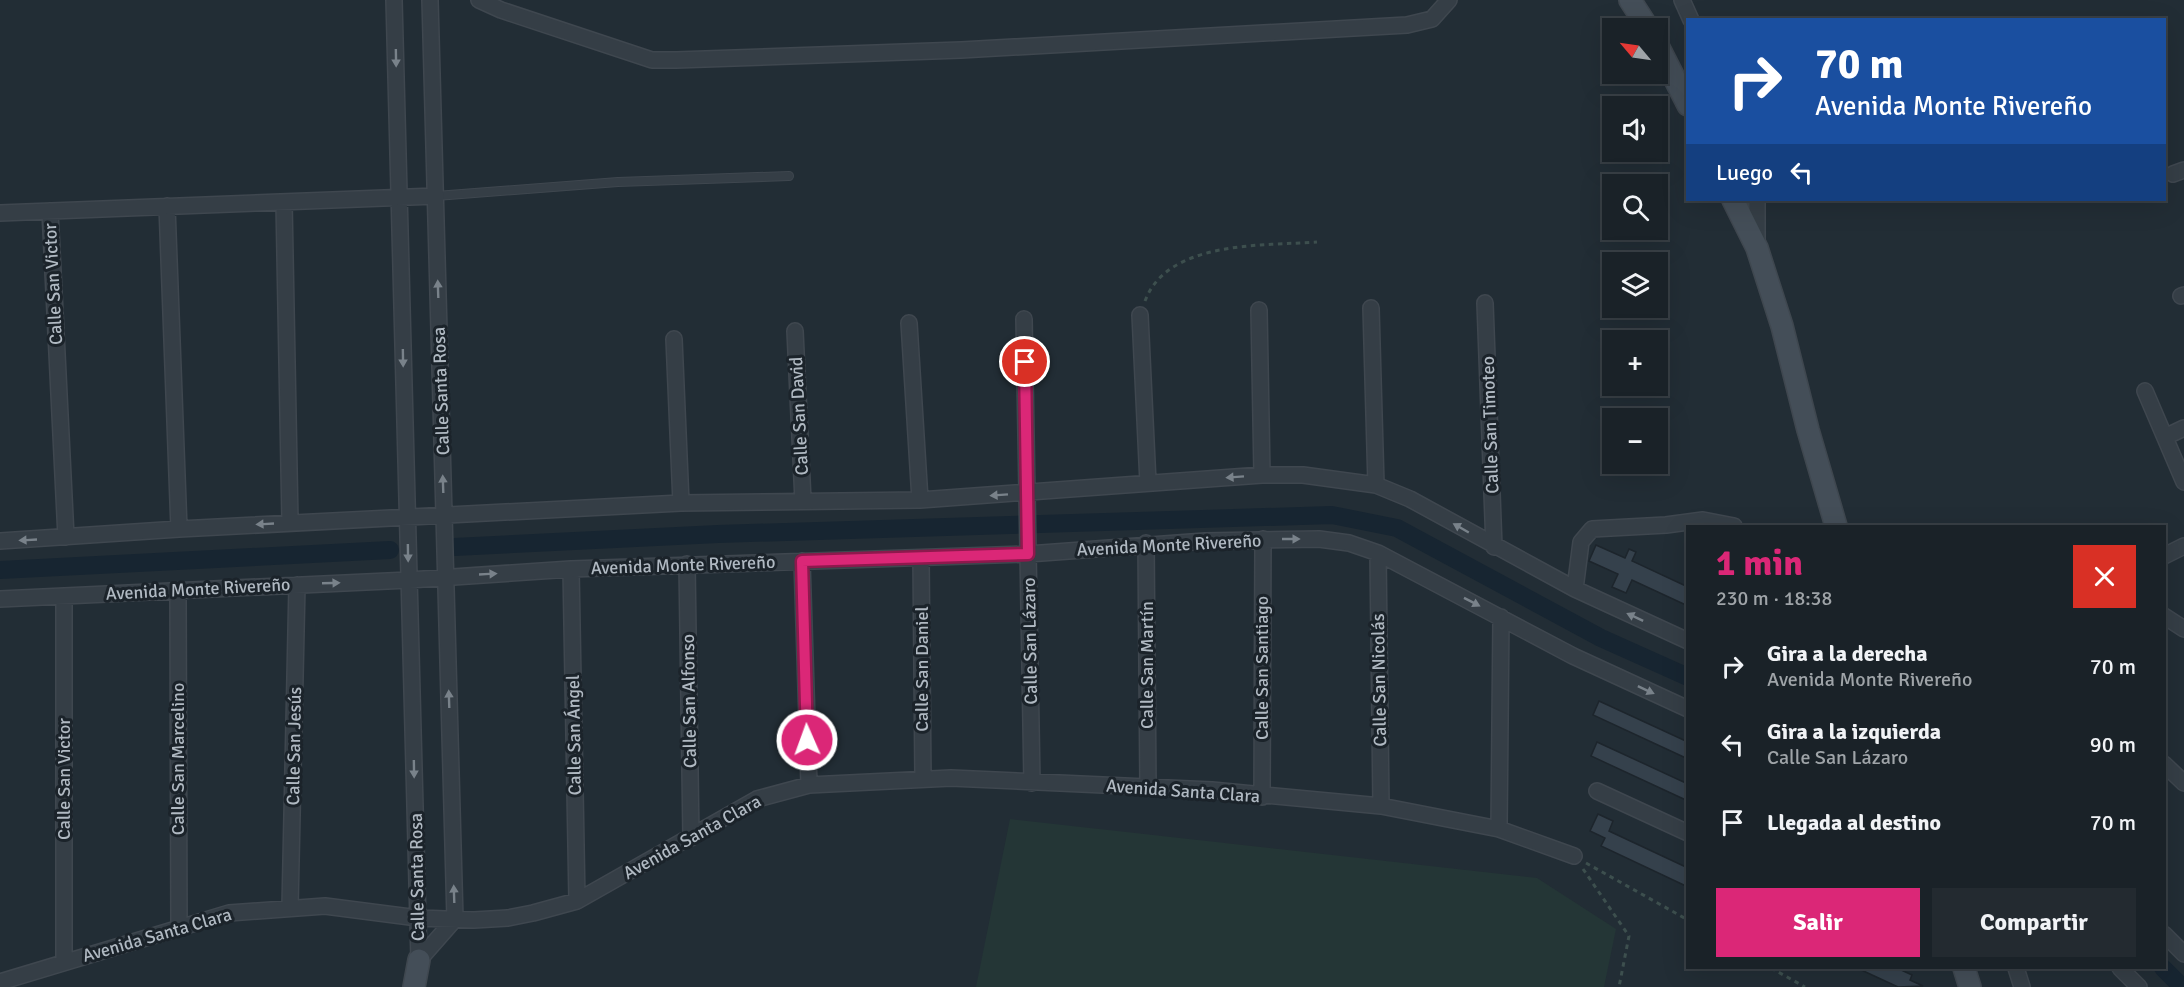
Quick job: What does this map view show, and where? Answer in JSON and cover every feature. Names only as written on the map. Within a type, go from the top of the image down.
[{"type":"main road","points":[[1630,0],[1642,18]]},
{"type":"main road","points":[[1668,66],[1686,101]]},
{"type":"main road","points":[[1734,201],[1757,248],[1782,326],[1808,430],[1836,525]]},
{"type":"main road","points":[[414,987],[419,960]]},
{"type":"main road","points":[[1964,969],[1970,987]]},
{"type":"street","name":"Calle Santa Rosa","points":[[394,0],[419,960]]},
{"type":"street","name":"Calle Santa Rosa","points":[[419,960],[454,919],[430,0]]},
{"type":"street","points":[[479,0],[501,10],[652,60],[961,50],[1407,26],[1432,19],[1449,0]]},
{"type":"street","points":[[1682,0],[1689,18]]},
{"type":"street","points":[[0,213],[436,196]]},
{"type":"street","points":[[1757,201],[1757,248]]},
{"type":"street","points":[[284,202],[290,522]]},
{"type":"street","points":[[166,206],[179,529]]},
{"type":"street","name":"Calle San Victor","points":[[50,211],[66,537]]},
{"type":"street","name":"Calle San Timoteo","points":[[1485,303],[1494,547]]},
{"type":"street","points":[[1371,308],[1376,485]]},
{"type":"street","points":[[1259,310],[1262,475]]},
{"type":"street","points":[[1140,315],[1148,483]]},
{"type":"street","name":"Calle San Lázaro","points":[[1024,319],[1032,783]]},
{"type":"street","points":[[909,323],[920,500]]},
{"type":"street","name":"Calle San David","points":[[795,331],[803,501]]},
{"type":"street","points":[[674,339],[681,503]]},
{"type":"street","points":[[2145,391],[2184,482]]},
{"type":"street","points":[[2165,437],[2184,428]]},
{"type":"street","points":[[0,541],[290,522],[681,503],[920,500],[1027,494],[1262,475],[1303,475],[1376,485],[1410,499],[1494,547],[1575,589],[1686,640]]},
{"type":"street","points":[[1575,589],[1581,542],[1592,529],[1703,520],[1729,525]]},
{"type":"street","name":"Calle San Santiago","points":[[1262,796],[1263,539]]},
{"type":"street","name":"Avenida Monte Rivereño","points":[[0,599],[409,580],[570,569],[921,558],[1028,553],[1146,543],[1320,539],[1349,543],[1378,553],[1574,656],[1686,708]]},
{"type":"street","name":"Calle San Martín","points":[[1146,543],[1148,787]]},
{"type":"street","points":[[2166,555],[2184,546]]},
{"type":"street","name":"Calle San Nicolás","points":[[1378,553],[1381,806]]},
{"type":"street","name":"Calle San Daniel","points":[[921,558],[923,779]]},
{"type":"street","points":[[802,561],[809,785]]},
{"type":"street","name":"Calle San Alfonso","points":[[687,564],[691,838]]},
{"type":"street","name":"Calle San Ángel","points":[[570,569],[577,901]]},
{"type":"street","name":"Calle San Jesús","points":[[290,907],[297,585]]},
{"type":"street","name":"Calle San Marcelino","points":[[178,591],[179,928]]},
{"type":"street","name":"Calle San Victor","points":[[64,596],[64,962]]},
{"type":"street","points":[[2166,616],[2184,629]]},
{"type":"street","points":[[1499,829],[1501,617]]},
{"type":"street","points":[[2166,766],[2184,783]]},
{"type":"street","name":"Avenida Santa Clara","points":[[0,982],[229,913],[325,906],[418,918],[508,918],[577,901],[757,799],[809,785],[923,779],[1148,787],[1381,806],[1499,829],[1574,856]]},
{"type":"street","points":[[1597,791],[1686,832]]},
{"type":"street","points":[[2166,936],[2184,954]]},
{"type":"street","points":[[2016,969],[2022,987]]},
{"type":"street","points":[[2121,969],[2139,987]]},
{"type":"lane","points":[[436,196],[618,182],[789,176]]},
{"type":"path","points":[[1140,315],[1155,280],[1168,269],[1191,258],[1234,248],[1317,242]]},
{"type":"path","points":[[1574,856],[1686,920]]},
{"type":"path","points":[[1574,856],[1629,936],[1619,987]]},
{"type":"path","points":[[1773,969],[1805,987]]},
{"type":"shaded area","points":[[1010,819],[1537,878],[1616,929],[1604,987],[976,987]]},
{"type":"building","points":[[1596,545],[1625,558],[1629,549],[1636,552],[1632,561],[1686,586],[1686,605],[1632,580],[1626,593],[1612,587],[1618,574],[1589,561]]},
{"type":"building","points":[[1599,701],[1686,741],[1686,758],[1593,715]]},
{"type":"building","points":[[1597,742],[1686,783],[1686,800],[1591,756]]},
{"type":"building","points":[[1598,814],[1613,821],[1609,831],[1686,867],[1686,886],[1601,846],[1605,838],[1590,831]]},
{"type":"building","points":[[1859,969],[1899,969],[1912,975],[1910,980],[1923,986],[1898,987]]},
{"type":"waterway","points":[[454,547],[718,534],[1332,515],[1397,528],[1601,638],[1686,676]]},
{"type":"waterway","points":[[0,570],[390,550]]},
{"type":"waterway","points":[[2164,969],[2182,987]]},
{"type":"route","points":[[807,740],[802,561],[1028,554],[1025,362]]}]
